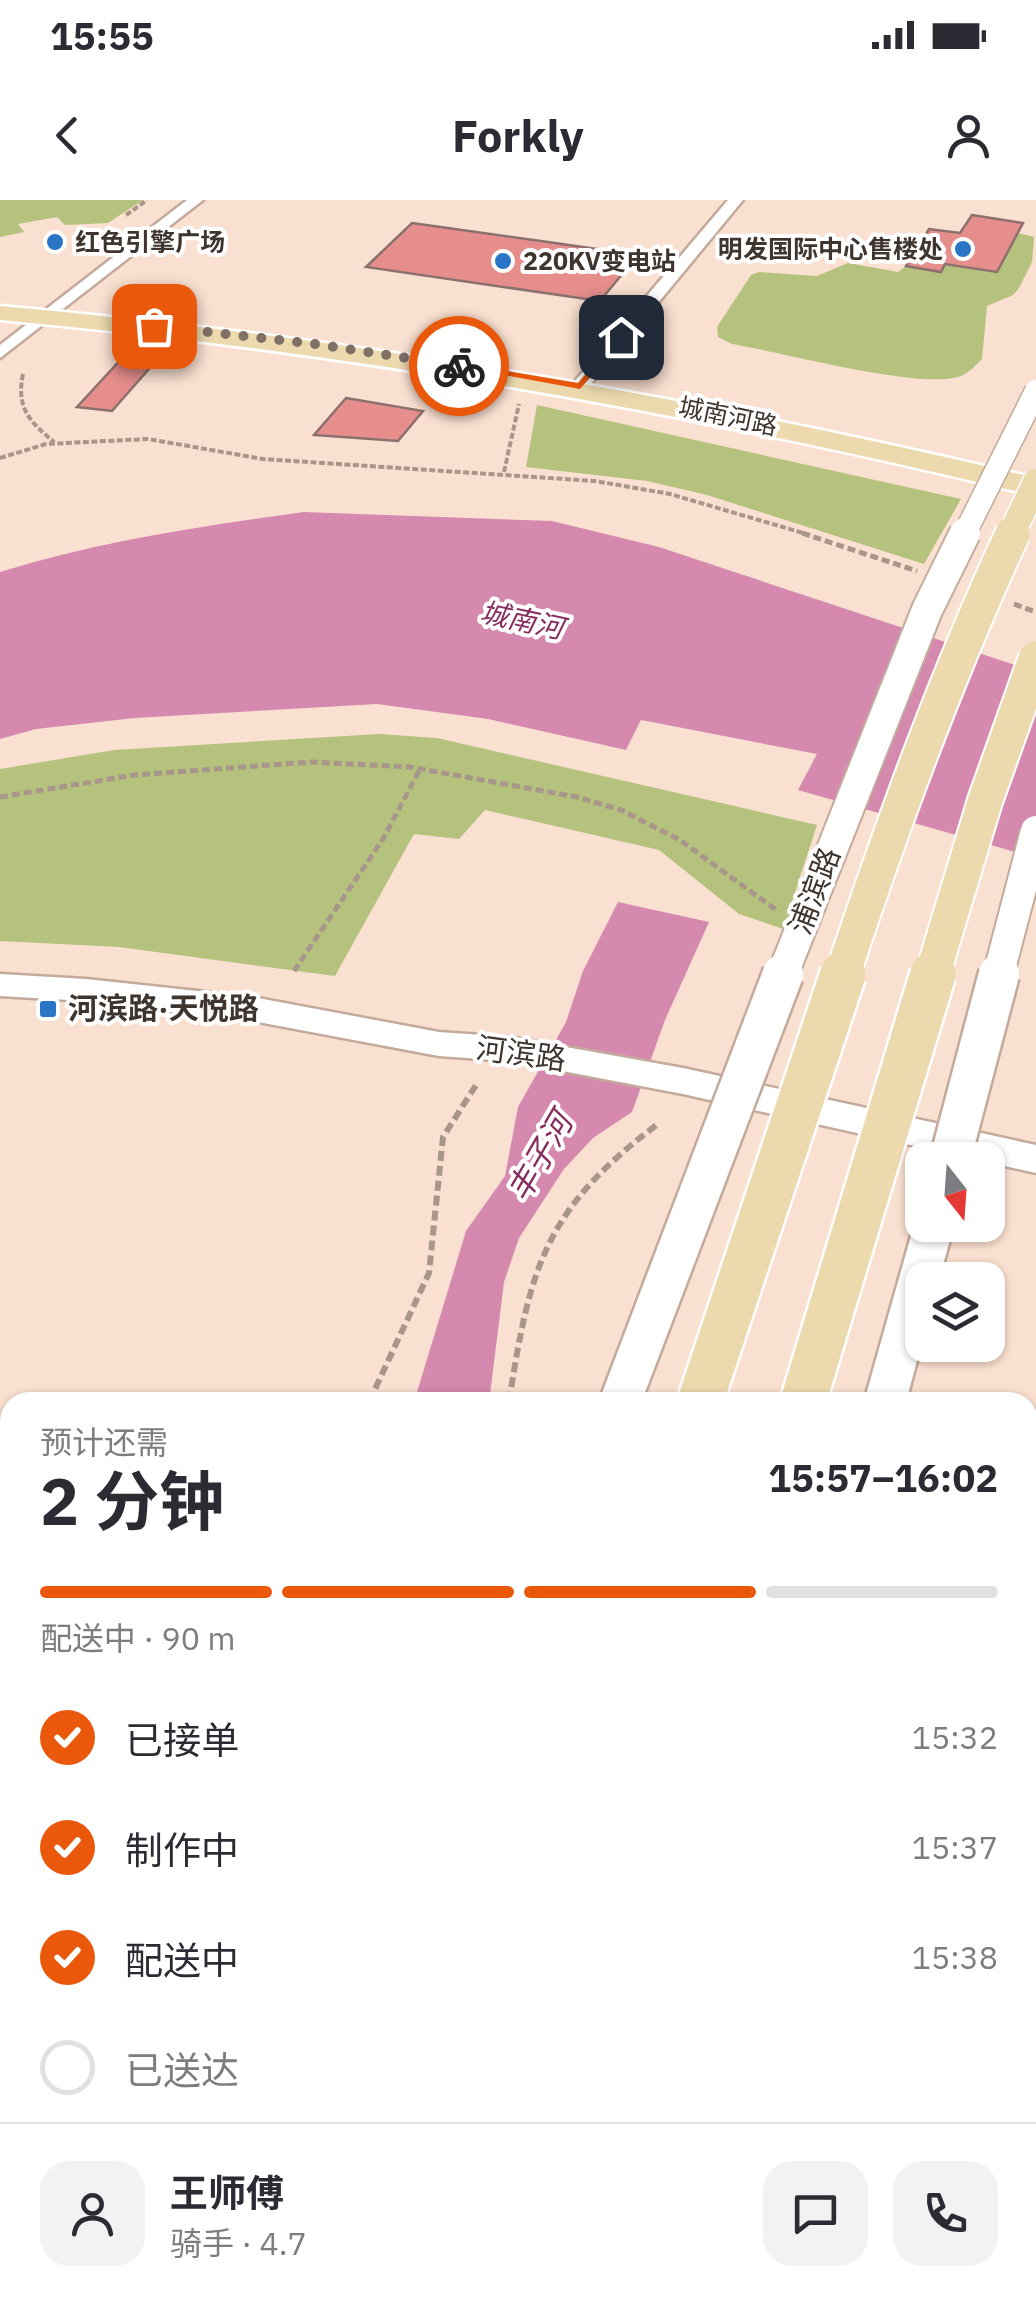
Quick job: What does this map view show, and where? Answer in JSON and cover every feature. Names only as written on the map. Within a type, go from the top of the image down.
[{"type":"main road","points":[[0,290],[136,300]]},
{"type":"main road","name":"城南河路","points":[[0,313],[589,376],[1036,460]]},
{"type":"main road","name":"城南河路","points":[[561,358],[589,376],[832,438],[1036,484]]},
{"type":"main road","name":"浦滨路","points":[[703,1392],[888,840],[982,599],[1036,484]]},
{"type":"main road","points":[[807,1392],[985,801],[1036,658]]},
{"type":"street","points":[[0,353],[196,200]]},
{"type":"street","points":[[589,376],[736,200]]},
{"type":"street","name":"浦滨路","points":[[624,1392],[839,827],[920,628],[1036,391]]},
{"type":"street","points":[[955,1142],[1036,831]]},
{"type":"street","name":"河滨路","points":[[0,985],[86,990],[253,1009],[439,1044],[510,1049],[683,1081],[1036,1159]]},
{"type":"street","points":[[888,1392],[929,1242]]},
{"type":"path","points":[[126,216],[147,200]]},
{"type":"path","points":[[23,374],[18,400],[22,413],[55,442]]},
{"type":"path","points":[[504,472],[519,404]]},
{"type":"path","points":[[0,458],[55,442],[148,439],[263,459],[595,481],[670,494],[926,574]]},
{"type":"path","points":[[999,599],[1036,612]]},
{"type":"path","points":[[0,798],[134,775],[311,762],[420,769],[621,810],[680,840],[785,917]]},
{"type":"path","points":[[294,971],[383,839],[420,769]]},
{"type":"path","points":[[374,1392],[429,1273],[443,1137],[478,1082]]},
{"type":"path","points":[[510,1392],[523,1308],[550,1235],[580,1194],[621,1150],[659,1123]]},
{"type":"green space","points":[[0,200],[143,200],[108,223],[65,225],[57,217],[18,224],[24,232],[0,237]]},
{"type":"green space","points":[[1018,233],[1034,237],[1032,262],[1013,295],[987,306],[982,359],[958,377],[882,374],[732,344],[718,337],[717,327],[751,275],[759,272],[817,276],[848,263],[898,272],[906,266],[941,272],[945,264],[997,272]]},
{"type":"green space","points":[[537,405],[961,499],[924,564],[707,495],[647,481],[526,467]]},
{"type":"green space","points":[[379,734],[437,738],[817,825],[783,929],[739,914],[659,850],[485,810],[459,839],[414,834],[335,976],[119,947],[0,941],[0,769],[114,750]]},
{"type":"water","name":"城南河","points":[[304,512],[552,521],[659,547],[1036,672],[1036,858],[798,790],[817,754],[641,720],[626,750],[488,719],[377,704],[135,718],[36,729],[0,739],[0,572],[113,543]]},
{"type":"water","name":"丰子河","points":[[618,902],[709,922],[665,1020],[632,1112],[593,1138],[564,1169],[519,1238],[504,1282],[490,1392],[417,1392],[466,1231],[505,1176],[518,1107],[566,1022],[583,971]]},
{"type":"building","name":"明发国际中心售楼处","points":[[972,215],[1023,223],[997,272],[945,264],[941,272],[906,266],[929,229],[960,233]]},
{"type":"building","name":"220KV变电站","points":[[412,223],[638,255],[600,301],[366,267]]},
{"type":"building","points":[[136,343],[169,346],[112,411],[77,407]]},
{"type":"building","points":[[346,398],[423,411],[398,441],[314,435]]},
{"type":"way so far","points":[[154,326],[315,344],[459,366]]},
{"type":"place","name":"红色引擎广场","points":[[55,242]]},
{"type":"place","name":"明发国际中心售楼处","points":[[963,249]]},
{"type":"place","name":"220KV变电站","points":[[503,261]]},
{"type":"place","name":"河滨路·天悦路","points":[[48,1009]]},
{"type":"route","points":[[459,366],[580,386],[621,337]]}]
